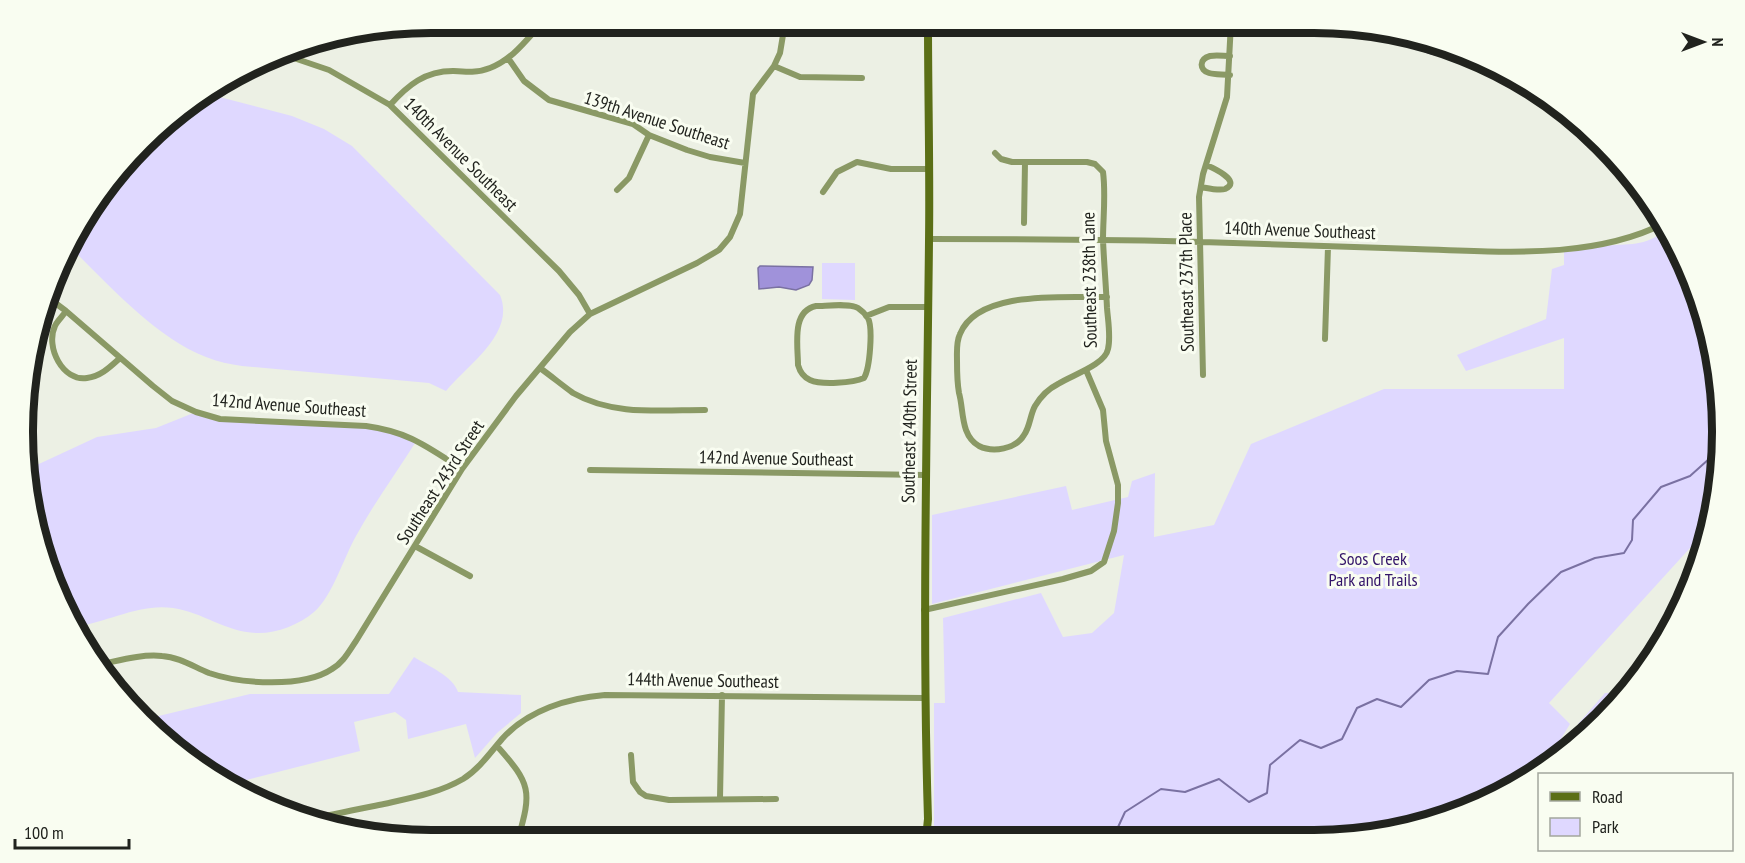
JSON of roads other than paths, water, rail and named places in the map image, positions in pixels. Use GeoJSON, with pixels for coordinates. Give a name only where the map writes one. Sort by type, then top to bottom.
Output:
{"type":"FeatureCollection","features":[{"type":"Feature","properties":{"kind":"main road","name":"Southeast 240th Street"},"geometry":{"type":"LineString","coordinates":[[927,830],[924,610],[929,239],[928,33]]}},
{"type":"Feature","properties":{"kind":"street"},"geometry":{"type":"LineString","coordinates":[[390,105],[405,89],[420,78],[445,71],[484,70],[499,65],[532,33]]}},
{"type":"Feature","properties":{"kind":"street"},"geometry":{"type":"LineString","coordinates":[[783,33],[780,52],[774,66],[800,77],[862,78]]}},
{"type":"Feature","properties":{"kind":"street","name":"Southeast 237th Place"},"geometry":{"type":"LineString","coordinates":[[1203,375],[1199,242],[1201,187],[1227,97],[1231,33]]}},
{"type":"Feature","properties":{"kind":"street"},"geometry":{"type":"LineString","coordinates":[[1230,56],[1207,57],[1202,60],[1201,65],[1207,73],[1230,75]]}},
{"type":"Feature","properties":{"kind":"street","name":"140th Avenue Southeast"},"geometry":{"type":"LineString","coordinates":[[293,58],[329,70],[390,105],[559,271],[579,295],[590,314]]}},
{"type":"Feature","properties":{"kind":"street","name":"139th Avenue Southeast"},"geometry":{"type":"LineString","coordinates":[[508,58],[524,81],[549,100],[633,124],[649,135],[710,157],[745,164]]}},
{"type":"Feature","properties":{"kind":"street","name":"Southeast 243rd Street"},"geometry":{"type":"LineString","coordinates":[[107,663],[148,656],[173,657],[210,673],[250,680],[293,681],[325,673],[334,668],[346,656],[462,469],[516,396],[570,332],[590,314],[719,250],[730,237],[740,214],[753,94],[774,66]]}},
{"type":"Feature","properties":{"kind":"street"},"geometry":{"type":"LineString","coordinates":[[617,190],[629,178],[649,135]]}},
{"type":"Feature","properties":{"kind":"street"},"geometry":{"type":"LineString","coordinates":[[995,153],[1002,159],[1025,162],[1024,223]]}},
{"type":"Feature","properties":{"kind":"street"},"geometry":{"type":"LineString","coordinates":[[823,192],[837,172],[857,162],[891,169],[928,169]]}},
{"type":"Feature","properties":{"kind":"street","name":"Southeast 238th Lane"},"geometry":{"type":"LineString","coordinates":[[1025,162],[1087,162],[1100,167],[1104,178],[1103,240],[1107,297],[1109,348],[1100,363],[1050,388],[1042,396],[1035,407],[1026,434],[1021,440],[997,450],[979,446],[970,437],[965,427],[957,381],[957,346],[959,335],[964,327],[982,311],[1011,301],[1030,298],[1107,297]]}},
{"type":"Feature","properties":{"kind":"street","name":"Southeast 237th Place"},"geometry":{"type":"LineString","coordinates":[[1201,187],[1224,189],[1230,182],[1222,172],[1206,165]]}},
{"type":"Feature","properties":{"kind":"street","name":"140th Avenue Southeast"},"geometry":{"type":"LineString","coordinates":[[929,239],[1103,240],[1328,247],[1546,250],[1620,241],[1656,227]]}},
{"type":"Feature","properties":{"kind":"street"},"geometry":{"type":"LineString","coordinates":[[1325,339],[1328,247]]}},
{"type":"Feature","properties":{"kind":"street","name":"142nd Avenue Southeast"},"geometry":{"type":"LineString","coordinates":[[54,302],[172,401],[196,412],[220,419],[386,429],[417,440],[462,469]]}},
{"type":"Feature","properties":{"kind":"street"},"geometry":{"type":"LineString","coordinates":[[816,306],[853,306],[859,308],[866,316],[869,325],[869,365],[864,378],[852,382],[825,382],[804,376],[798,365],[798,354],[799,320],[805,310],[816,306]]}},
{"type":"Feature","properties":{"kind":"street"},"geometry":{"type":"LineString","coordinates":[[866,316],[889,307],[927,307]]}},
{"type":"Feature","properties":{"kind":"street"},"geometry":{"type":"LineString","coordinates":[[66,311],[54,327],[52,341],[55,354],[63,369],[75,377],[86,378],[102,373],[120,358]]}},
{"type":"Feature","properties":{"kind":"street"},"geometry":{"type":"LineString","coordinates":[[540,368],[574,393],[613,408],[705,410]]}},
{"type":"Feature","properties":{"kind":"street"},"geometry":{"type":"LineString","coordinates":[[924,610],[1091,571],[1104,562],[1118,503],[1118,486],[1106,441],[1103,410],[1086,370]]}},
{"type":"Feature","properties":{"kind":"street","name":"142nd Avenue Southeast"},"geometry":{"type":"LineString","coordinates":[[590,470],[925,475]]}},
{"type":"Feature","properties":{"kind":"street"},"geometry":{"type":"LineString","coordinates":[[415,546],[470,576]]}},
{"type":"Feature","properties":{"kind":"street"},"geometry":{"type":"LineString","coordinates":[[720,798],[722,695]]}},
{"type":"Feature","properties":{"kind":"street","name":"144th Avenue Southeast"},"geometry":{"type":"LineString","coordinates":[[327,816],[424,795],[446,787],[464,778],[514,728],[562,701],[580,697],[722,695],[924,698]]}},
{"type":"Feature","properties":{"kind":"street"},"geometry":{"type":"LineString","coordinates":[[497,746],[518,769],[525,782],[527,809],[521,830]]}},
{"type":"Feature","properties":{"kind":"street"},"geometry":{"type":"LineString","coordinates":[[632,755],[633,782],[646,796],[669,800],[776,799]]}},
{"type":"Feature","properties":{"kind":"waterway"},"geometry":{"type":"LineString","coordinates":[[1117,830],[1125,812],[1161,789],[1185,792],[1219,779],[1249,802],[1267,793],[1270,765],[1300,740],[1321,748],[1342,739],[1357,708],[1377,699],[1401,707],[1429,680],[1457,671],[1488,674],[1498,637],[1528,604],[1561,572],[1595,558],[1624,553],[1632,540],[1633,520],[1661,487],[1690,476],[1711,457]]}},
{"type":"Feature","properties":{"kind":"park label","name":"Soos Creek Park and Trails"},"geometry":{"type":"Point","coordinates":[1373,568]}}]}
